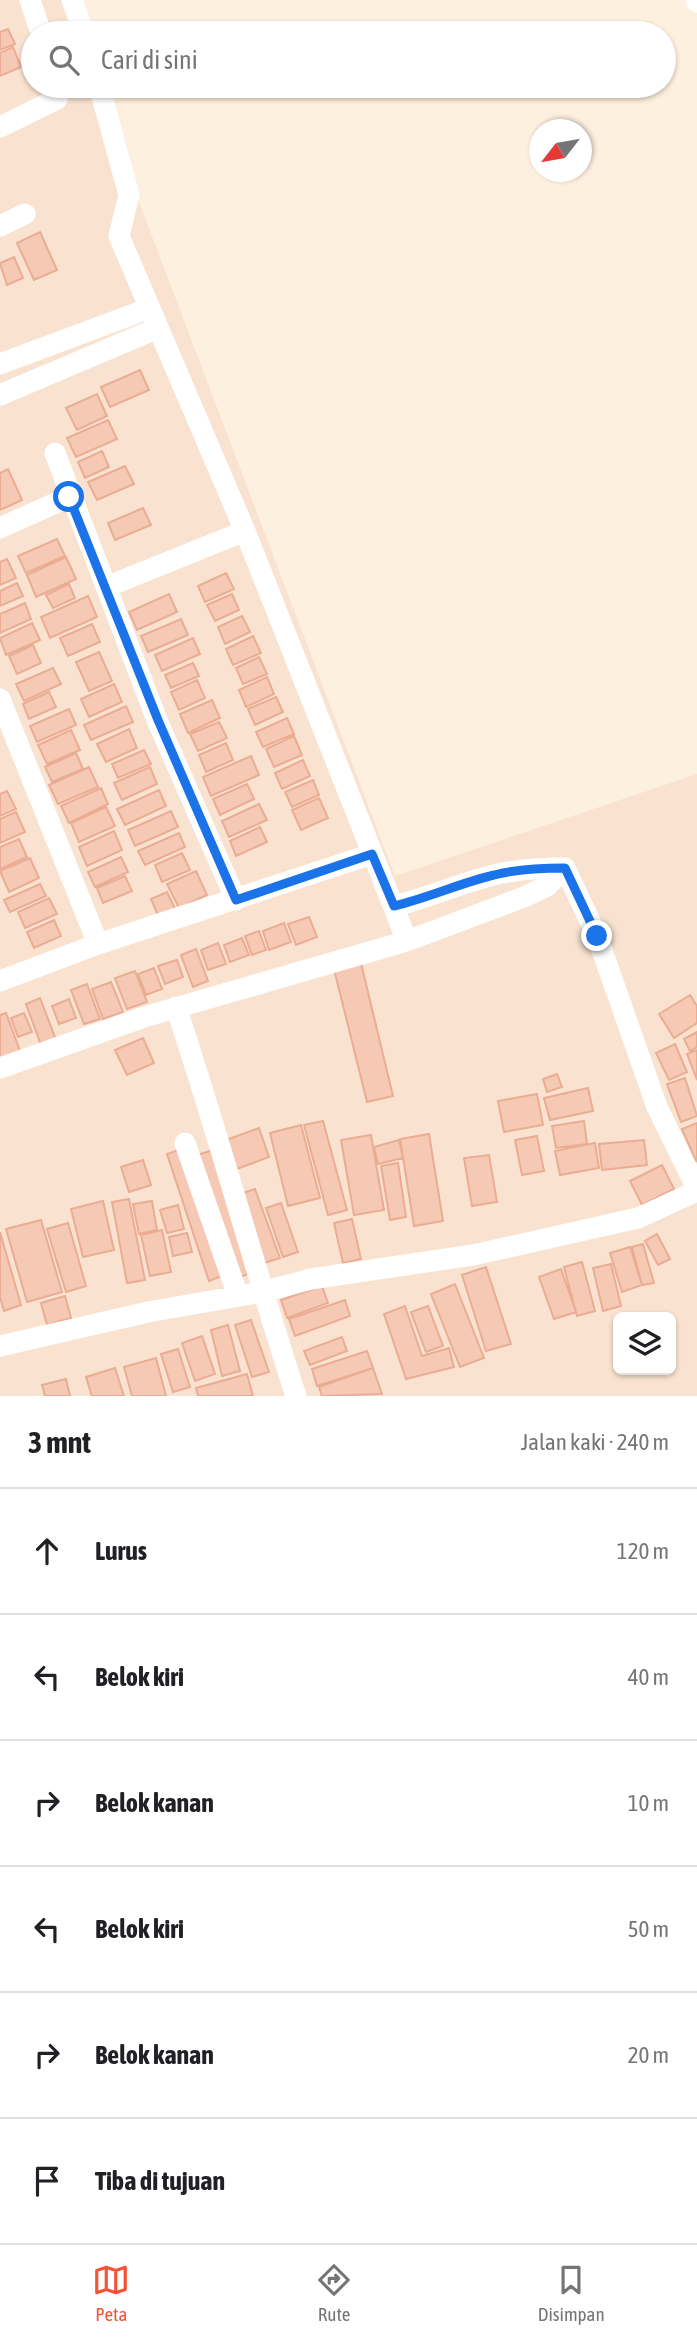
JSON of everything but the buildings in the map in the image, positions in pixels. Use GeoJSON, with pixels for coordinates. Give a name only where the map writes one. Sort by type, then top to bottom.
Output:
{"type":"FeatureCollection","features":[{"type":"Feature","properties":{"kind":"street"},"geometry":{"type":"LineString","coordinates":[[30,0],[37,21]]}},
{"type":"Feature","properties":{"kind":"street"},"geometry":{"type":"LineString","coordinates":[[72,0],[80,21]]}},
{"type":"Feature","properties":{"kind":"street"},"geometry":{"type":"LineString","coordinates":[[0,127],[57,98]]}},
{"type":"Feature","properties":{"kind":"street"},"geometry":{"type":"LineString","coordinates":[[102,98],[129,195],[119,236],[245,530],[407,941]]}},
{"type":"Feature","properties":{"kind":"street"},"geometry":{"type":"LineString","coordinates":[[0,226],[25,214]]}},
{"type":"Feature","properties":{"kind":"street"},"geometry":{"type":"LineString","coordinates":[[0,364],[150,308]]}},
{"type":"Feature","properties":{"kind":"street"},"geometry":{"type":"LineString","coordinates":[[0,395],[158,328]]}},
{"type":"Feature","properties":{"kind":"street"},"geometry":{"type":"LineString","coordinates":[[55,453],[69,497],[158,720],[236,900]]}},
{"type":"Feature","properties":{"kind":"street"},"geometry":{"type":"LineString","coordinates":[[0,528],[69,497]]}},
{"type":"Feature","properties":{"kind":"street"},"geometry":{"type":"LineString","coordinates":[[106,587],[245,530]]}},
{"type":"Feature","properties":{"kind":"street"},"geometry":{"type":"LineString","coordinates":[[0,699],[98,944]]}},
{"type":"Feature","properties":{"kind":"street"},"geometry":{"type":"LineString","coordinates":[[0,981],[98,944],[372,854]]}},
{"type":"Feature","properties":{"kind":"street"},"geometry":{"type":"LineString","coordinates":[[394,906],[431,898],[492,875],[533,868],[565,868]]}},
{"type":"Feature","properties":{"kind":"street"},"geometry":{"type":"LineString","coordinates":[[0,1068],[176,1007],[407,941],[524,897],[547,886],[565,868]]}},
{"type":"Feature","properties":{"kind":"street"},"geometry":{"type":"LineString","coordinates":[[0,1346],[148,1312],[262,1292],[311,1279],[473,1255],[638,1217],[697,1190],[657,1107],[597,936],[565,868]]}},
{"type":"Feature","properties":{"kind":"street"},"geometry":{"type":"LineString","coordinates":[[176,1007],[224,1152],[262,1292],[296,1396]]}},
{"type":"Feature","properties":{"kind":"street"},"geometry":{"type":"LineString","coordinates":[[185,1143],[238,1296]]}},
{"type":"Feature","properties":{"kind":"shaded area"},"geometry":{"type":"Polygon","coordinates":[[[0,0],[62,0],[70,21],[21,21],[21,98],[100,98],[395,876],[697,774],[697,1396],[0,1396],[0,0]]]}},
{"type":"Feature","properties":{"kind":"route"},"geometry":{"type":"LineString","coordinates":[[69,497],[158,720],[236,900],[372,854],[394,906],[431,898],[492,875],[533,868],[565,868],[597,936]]}}]}
